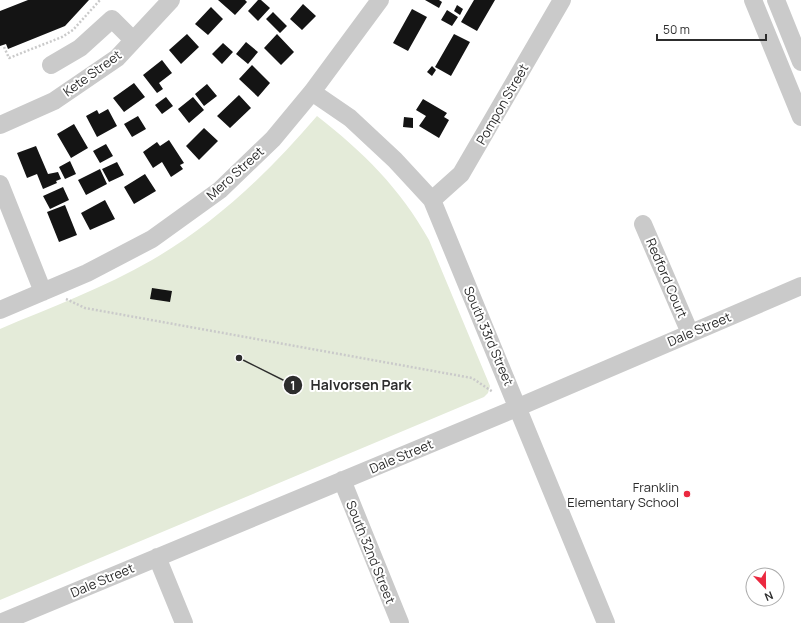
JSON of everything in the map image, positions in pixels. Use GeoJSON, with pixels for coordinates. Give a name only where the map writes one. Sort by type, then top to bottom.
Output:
{"type":"FeatureCollection","features":[{"type":"Feature","properties":{"kind":"street","name":"Kete Street"},"geometry":{"type":"LineString","coordinates":[[0,125],[54,101],[116,58],[170,0]]}},
{"type":"Feature","properties":{"kind":"street","name":"Mero Street"},"geometry":{"type":"LineString","coordinates":[[0,310],[87,273],[152,239],[220,190],[273,138],[312,92],[380,0]]}},
{"type":"Feature","properties":{"kind":"street","name":"Pompon Street"},"geometry":{"type":"LineString","coordinates":[[432,200],[461,174],[562,0]]}},
{"type":"Feature","properties":{"kind":"street"},"geometry":{"type":"LineString","coordinates":[[753,0],[801,117]]}},
{"type":"Feature","properties":{"kind":"street"},"geometry":{"type":"LineString","coordinates":[[776,0],[801,62]]}},
{"type":"Feature","properties":{"kind":"street"},"geometry":{"type":"LineString","coordinates":[[51,65],[80,48],[112,19],[133,40]]}},
{"type":"Feature","properties":{"kind":"street"},"geometry":{"type":"LineString","coordinates":[[782,72],[801,66]]}},
{"type":"Feature","properties":{"kind":"street","name":"South 33rd Street"},"geometry":{"type":"LineString","coordinates":[[312,92],[350,118],[395,160],[432,200],[606,623]]}},
{"type":"Feature","properties":{"kind":"street"},"geometry":{"type":"LineString","coordinates":[[0,184],[43,292]]}},
{"type":"Feature","properties":{"kind":"street","name":"Redford Court"},"geometry":{"type":"LineString","coordinates":[[643,224],[690,333]]}},
{"type":"Feature","properties":{"kind":"street","name":"Dale Street"},"geometry":{"type":"LineString","coordinates":[[0,623],[518,407],[801,286]]}},
{"type":"Feature","properties":{"kind":"street","name":"South 32nd Street"},"geometry":{"type":"LineString","coordinates":[[342,480],[400,623]]}},
{"type":"Feature","properties":{"kind":"street"},"geometry":{"type":"LineString","coordinates":[[157,557],[184,623]]}},
{"type":"Feature","properties":{"kind":"path"},"geometry":{"type":"LineString","coordinates":[[4,47],[9,58],[62,37],[73,30],[100,0]]}},
{"type":"Feature","properties":{"kind":"path"},"geometry":{"type":"LineString","coordinates":[[66,299],[85,308],[472,378],[495,394]]}},
{"type":"Feature","properties":{"kind":"green space"},"geometry":{"type":"Polygon","coordinates":[[[317,116],[365,157],[393,187],[418,221],[429,240],[490,386],[488,393],[484,397],[0,600],[0,329],[115,280],[152,260],[198,230],[220,213],[261,176],[317,116]]]}},
{"type":"Feature","properties":{"kind":"building"},"geometry":{"type":"Polygon","coordinates":[[[28,0],[89,0],[65,26],[8,49],[6,44],[0,46],[0,11],[28,0]]]}},
{"type":"Feature","properties":{"kind":"building"},"geometry":{"type":"Polygon","coordinates":[[[218,0],[245,0],[247,2],[235,15],[218,0]]]}},
{"type":"Feature","properties":{"kind":"building"},"geometry":{"type":"Polygon","coordinates":[[[258,0],[261,0],[270,8],[258,21],[248,11],[258,0]]]}},
{"type":"Feature","properties":{"kind":"building"},"geometry":{"type":"Polygon","coordinates":[[[425,0],[439,0],[442,2],[439,8],[425,0]]]}},
{"type":"Feature","properties":{"kind":"building"},"geometry":{"type":"Polygon","coordinates":[[[474,0],[495,0],[477,31],[461,22],[474,0]]]}},
{"type":"Feature","properties":{"kind":"building"},"geometry":{"type":"Polygon","coordinates":[[[303,4],[316,16],[302,30],[290,19],[303,4]]]}},
{"type":"Feature","properties":{"kind":"building"},"geometry":{"type":"Polygon","coordinates":[[[457,5],[463,9],[460,15],[454,11],[457,5]]]}},
{"type":"Feature","properties":{"kind":"building"},"geometry":{"type":"Polygon","coordinates":[[[211,7],[223,19],[208,35],[195,24],[211,7]]]}},
{"type":"Feature","properties":{"kind":"building"},"geometry":{"type":"Polygon","coordinates":[[[412,9],[427,17],[408,51],[393,43],[412,9]]]}},
{"type":"Feature","properties":{"kind":"building"},"geometry":{"type":"Polygon","coordinates":[[[447,10],[458,17],[452,26],[441,20],[447,10]]]}},
{"type":"Feature","properties":{"kind":"building"},"geometry":{"type":"Polygon","coordinates":[[[273,12],[287,26],[280,33],[266,19],[273,12]]]}},
{"type":"Feature","properties":{"kind":"building"},"geometry":{"type":"Polygon","coordinates":[[[187,34],[199,47],[181,64],[169,50],[187,34]]]}},
{"type":"Feature","properties":{"kind":"building"},"geometry":{"type":"Polygon","coordinates":[[[277,34],[294,52],[281,65],[264,48],[277,34]]]}},
{"type":"Feature","properties":{"kind":"building"},"geometry":{"type":"Polygon","coordinates":[[[454,34],[470,42],[451,76],[435,67],[454,34]]]}},
{"type":"Feature","properties":{"kind":"building"},"geometry":{"type":"Polygon","coordinates":[[[246,42],[258,52],[248,64],[236,54],[246,42]]]}},
{"type":"Feature","properties":{"kind":"building"},"geometry":{"type":"Polygon","coordinates":[[[223,43],[233,52],[222,64],[212,54],[223,43]]]}},
{"type":"Feature","properties":{"kind":"building"},"geometry":{"type":"Polygon","coordinates":[[[162,60],[172,73],[159,83],[163,89],[157,93],[143,75],[162,60]]]}},
{"type":"Feature","properties":{"kind":"building"},"geometry":{"type":"Polygon","coordinates":[[[252,65],[270,83],[258,97],[239,79],[252,65]]]}},
{"type":"Feature","properties":{"kind":"building"},"geometry":{"type":"Polygon","coordinates":[[[432,66],[436,70],[432,76],[427,72],[432,66]]]}},
{"type":"Feature","properties":{"kind":"building"},"geometry":{"type":"Polygon","coordinates":[[[134,83],[145,97],[124,112],[113,98],[134,83]]]}},
{"type":"Feature","properties":{"kind":"building"},"geometry":{"type":"Polygon","coordinates":[[[207,84],[217,96],[204,106],[195,94],[207,84]]]}},
{"type":"Feature","properties":{"kind":"building"},"geometry":{"type":"Polygon","coordinates":[[[239,95],[251,108],[230,128],[217,116],[239,95]]]}},
{"type":"Feature","properties":{"kind":"building"},"geometry":{"type":"Polygon","coordinates":[[[166,97],[173,106],[162,114],[155,105],[166,97]]]}},
{"type":"Feature","properties":{"kind":"building"},"geometry":{"type":"Polygon","coordinates":[[[193,97],[204,110],[189,123],[178,109],[193,97]]]}},
{"type":"Feature","properties":{"kind":"building"},"geometry":{"type":"Polygon","coordinates":[[[423,99],[447,113],[444,117],[449,120],[439,138],[419,126],[426,116],[416,110],[423,99]]]}},
{"type":"Feature","properties":{"kind":"building"},"geometry":{"type":"Polygon","coordinates":[[[108,109],[117,126],[97,137],[86,116],[97,110],[99,114],[108,109]]]}},
{"type":"Feature","properties":{"kind":"building"},"geometry":{"type":"Polygon","coordinates":[[[138,116],[146,129],[132,137],[124,124],[138,116]]]}},
{"type":"Feature","properties":{"kind":"building"},"geometry":{"type":"Polygon","coordinates":[[[404,117],[413,118],[413,128],[403,127],[404,117]]]}},
{"type":"Feature","properties":{"kind":"building"},"geometry":{"type":"Polygon","coordinates":[[[74,124],[88,148],[71,158],[57,134],[74,124]]]}},
{"type":"Feature","properties":{"kind":"building"},"geometry":{"type":"Polygon","coordinates":[[[204,128],[218,141],[199,160],[186,146],[204,128]]]}},
{"type":"Feature","properties":{"kind":"building"},"geometry":{"type":"Polygon","coordinates":[[[169,140],[184,163],[180,165],[183,169],[171,177],[162,162],[153,168],[143,152],[157,142],[160,146],[169,140]]]}},
{"type":"Feature","properties":{"kind":"building"},"geometry":{"type":"Polygon","coordinates":[[[106,144],[113,156],[100,163],[93,151],[106,144]]]}},
{"type":"Feature","properties":{"kind":"building"},"geometry":{"type":"Polygon","coordinates":[[[36,146],[48,174],[58,172],[61,179],[56,181],[57,183],[43,189],[37,174],[27,178],[17,153],[36,146]]]}},
{"type":"Feature","properties":{"kind":"building"},"geometry":{"type":"Polygon","coordinates":[[[70,161],[76,174],[65,179],[59,167],[70,161]]]}},
{"type":"Feature","properties":{"kind":"building"},"geometry":{"type":"Polygon","coordinates":[[[117,162],[124,175],[109,182],[102,169],[117,162]]]}},
{"type":"Feature","properties":{"kind":"building"},"geometry":{"type":"Polygon","coordinates":[[[100,169],[107,184],[86,195],[78,180],[100,169]]]}},
{"type":"Feature","properties":{"kind":"building"},"geometry":{"type":"Polygon","coordinates":[[[145,174],[156,191],[134,204],[124,187],[145,174]]]}},
{"type":"Feature","properties":{"kind":"building"},"geometry":{"type":"Polygon","coordinates":[[[63,187],[69,200],[50,209],[43,196],[63,187]]]}},
{"type":"Feature","properties":{"kind":"building"},"geometry":{"type":"Polygon","coordinates":[[[105,200],[115,219],[90,230],[81,213],[105,200]]]}},
{"type":"Feature","properties":{"kind":"building"},"geometry":{"type":"Polygon","coordinates":[[[65,205],[77,235],[59,242],[47,212],[65,205]]]}},
{"type":"Feature","properties":{"kind":"building"},"geometry":{"type":"Polygon","coordinates":[[[152,288],[172,291],[170,302],[150,299],[152,288]]]}},
{"type":"Feature","properties":{"kind":"place","name":"Halvorsen Park"},"geometry":{"type":"Point","coordinates":[239,358]}},
{"type":"Feature","properties":{"kind":"place","name":"Franklin Elementary School"},"geometry":{"type":"Point","coordinates":[687,494]}}]}
